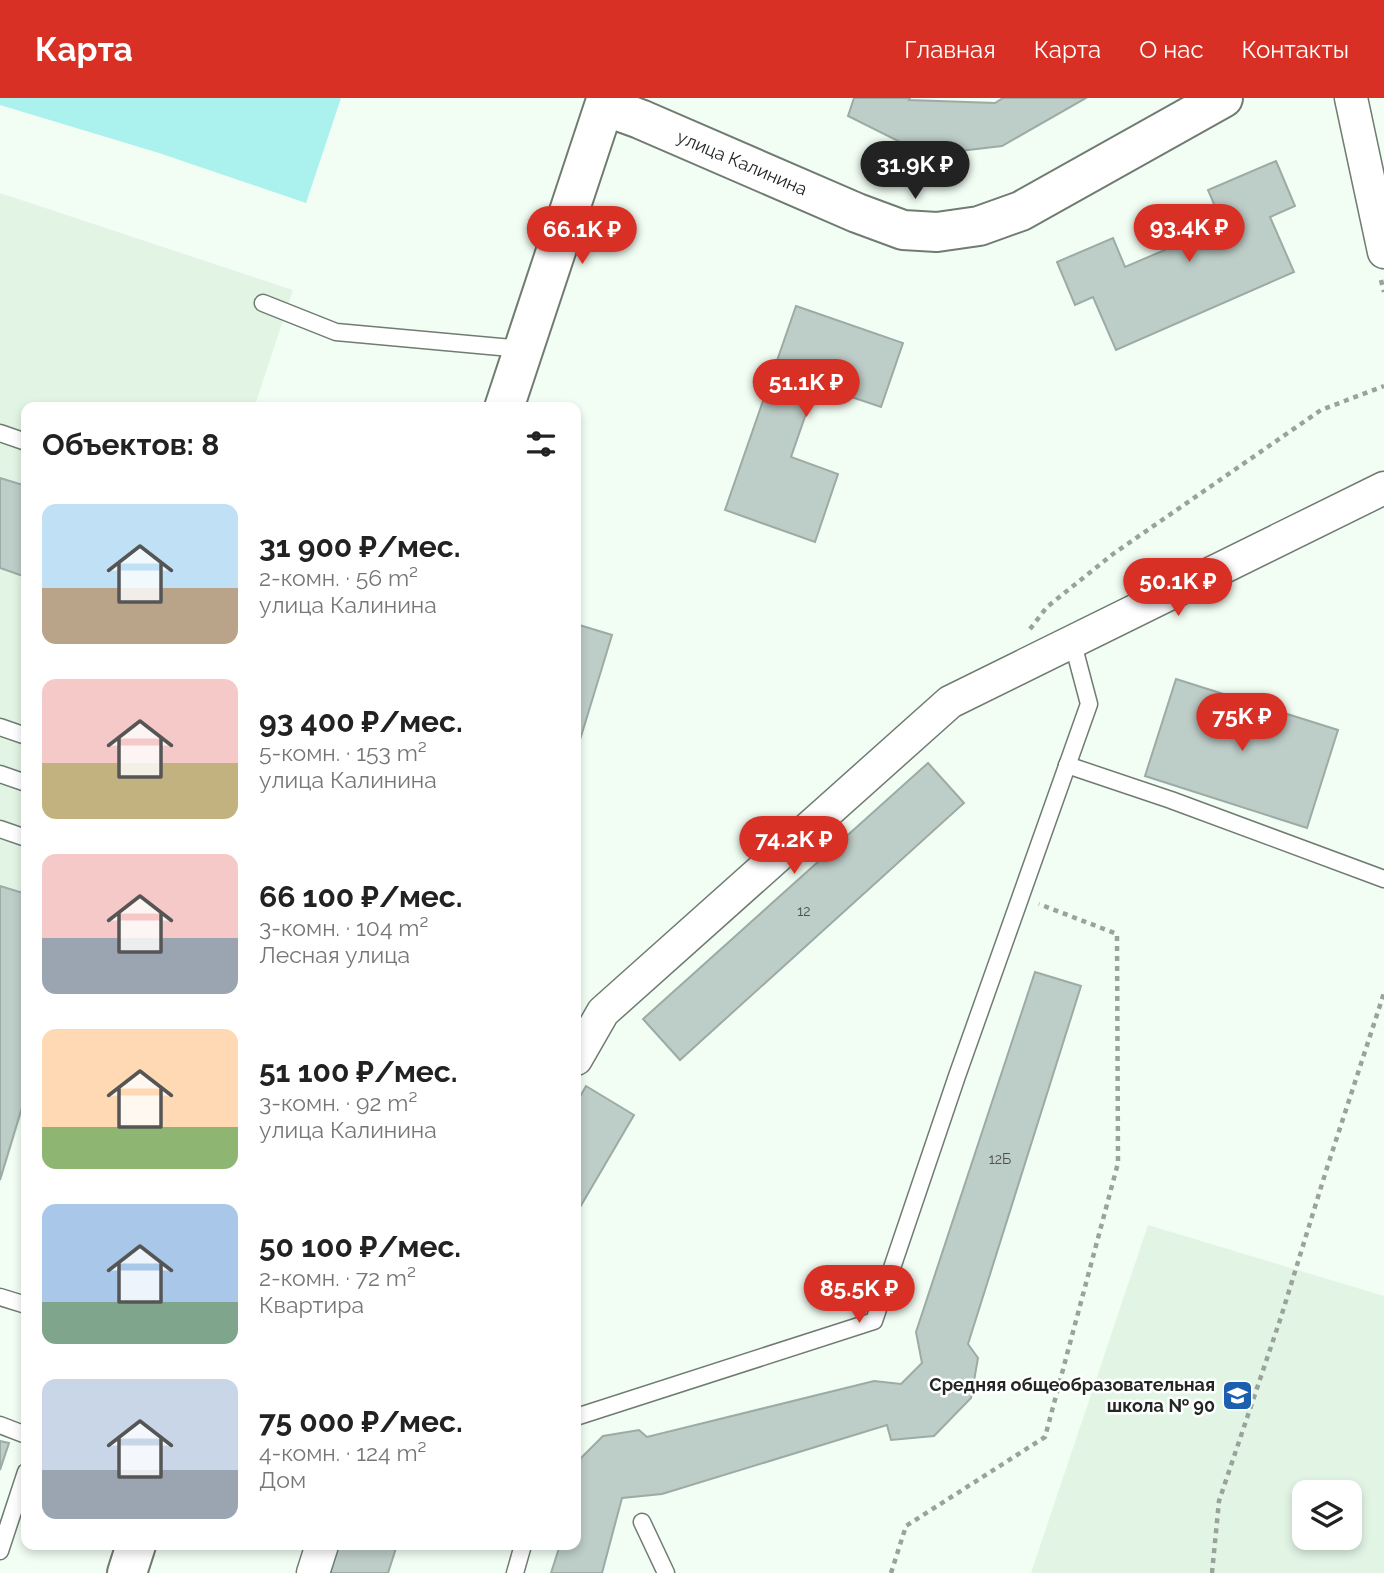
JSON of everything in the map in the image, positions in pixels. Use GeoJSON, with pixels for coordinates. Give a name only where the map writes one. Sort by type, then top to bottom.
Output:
{"type":"FeatureCollection","features":[{"type":"Feature","properties":{"kind":"main road","name":"улица Калинина"},"geometry":{"type":"LineString","coordinates":[[606,102],[857,213],[903,230],[937,232],[979,226],[1021,211],[1223,98]]}},
{"type":"Feature","properties":{"kind":"main road"},"geometry":{"type":"LineString","coordinates":[[505,402],[606,102]]}},
{"type":"Feature","properties":{"kind":"main road"},"geometry":{"type":"LineString","coordinates":[[127,1573],[134,1550]]}},
{"type":"Feature","properties":{"kind":"street"},"geometry":{"type":"LineString","coordinates":[[1351,98],[1384,252]]}},
{"type":"Feature","properties":{"kind":"street"},"geometry":{"type":"LineString","coordinates":[[581,1050],[603,1012],[950,702],[1384,488]]}},
{"type":"Feature","properties":{"kind":"street"},"geometry":{"type":"LineString","coordinates":[[313,1573],[320,1550]]}},
{"type":"Feature","properties":{"kind":"lane"},"geometry":{"type":"LineString","coordinates":[[263,303],[336,332],[522,349]]}},
{"type":"Feature","properties":{"kind":"lane"},"geometry":{"type":"LineString","coordinates":[[0,433],[21,440]]}},
{"type":"Feature","properties":{"kind":"lane"},"geometry":{"type":"LineString","coordinates":[[581,1415],[874,1321],[1089,704],[1072,640]]}},
{"type":"Feature","properties":{"kind":"lane"},"geometry":{"type":"LineString","coordinates":[[0,727],[21,734]]}},
{"type":"Feature","properties":{"kind":"lane"},"geometry":{"type":"LineString","coordinates":[[1067,765],[1171,800],[1384,879]]}},
{"type":"Feature","properties":{"kind":"lane"},"geometry":{"type":"LineString","coordinates":[[0,774],[21,781]]}},
{"type":"Feature","properties":{"kind":"lane"},"geometry":{"type":"LineString","coordinates":[[0,829],[21,836]]}},
{"type":"Feature","properties":{"kind":"lane"},"geometry":{"type":"LineString","coordinates":[[0,1297],[21,1303]]}},
{"type":"Feature","properties":{"kind":"lane"},"geometry":{"type":"LineString","coordinates":[[0,1425],[21,1434]]}},
{"type":"Feature","properties":{"kind":"lane"},"geometry":{"type":"LineString","coordinates":[[0,1551],[21,1487]]}},
{"type":"Feature","properties":{"kind":"lane"},"geometry":{"type":"LineString","coordinates":[[642,1522],[666,1573]]}},
{"type":"Feature","properties":{"kind":"lane"},"geometry":{"type":"LineString","coordinates":[[515,1573],[522,1550]]}},
{"type":"Feature","properties":{"kind":"path"},"geometry":{"type":"LineString","coordinates":[[1024,636],[1047,607],[1113,554],[1321,410],[1384,386]]}},
{"type":"Feature","properties":{"kind":"path"},"geometry":{"type":"LineString","coordinates":[[891,1573],[906,1526],[1045,1437],[1118,1163],[1117,934],[1021,897]]}},
{"type":"Feature","properties":{"kind":"path"},"geometry":{"type":"LineString","coordinates":[[1212,1573],[1219,1500],[1281,1317],[1325,1171],[1384,993]]}},
{"type":"Feature","properties":{"kind":"shaded area"},"geometry":{"type":"Polygon","coordinates":[[[0,193],[293,290],[256,402],[21,402],[21,1118],[0,1183],[0,193]]]}},
{"type":"Feature","properties":{"kind":"shaded area","name":"Средняя общеобразовательная школа № 90"},"geometry":{"type":"Polygon","coordinates":[[[1148,1225],[1384,1296],[1384,1573],[1031,1573],[1148,1225]]]}},
{"type":"Feature","properties":{"kind":"water"},"geometry":{"type":"Polygon","coordinates":[[[0,98],[341,98],[306,203],[159,153],[0,105],[0,98]]]}},
{"type":"Feature","properties":{"kind":"building"},"geometry":{"type":"Polygon","coordinates":[[[854,98],[995,103],[1003,98],[1086,98],[1002,146],[926,155],[848,116],[854,98]]]}},
{"type":"Feature","properties":{"kind":"building"},"geometry":{"type":"Polygon","coordinates":[[[1276,161],[1295,206],[1270,217],[1294,272],[1116,350],[1093,297],[1075,305],[1057,262],[1113,238],[1125,267],[1223,225],[1208,190],[1276,161]]]}},
{"type":"Feature","properties":{"kind":"building"},"geometry":{"type":"Polygon","coordinates":[[[796,306],[903,343],[881,407],[816,385],[791,457],[838,474],[815,542],[725,510],[796,306]]]}},
{"type":"Feature","properties":{"kind":"building"},"geometry":{"type":"Polygon","coordinates":[[[0,478],[21,484],[21,575],[0,568],[0,478]]]}},
{"type":"Feature","properties":{"kind":"building"},"geometry":{"type":"Polygon","coordinates":[[[581,626],[612,635],[581,737],[581,626]]]}},
{"type":"Feature","properties":{"kind":"building"},"geometry":{"type":"Polygon","coordinates":[[[1176,679],[1338,730],[1307,828],[1145,776],[1176,679]]]}},
{"type":"Feature","properties":{"kind":"building"},"geometry":{"type":"Polygon","coordinates":[[[928,763],[964,803],[680,1060],[643,1019],[928,763]]]}},
{"type":"Feature","properties":{"kind":"building"},"geometry":{"type":"Polygon","coordinates":[[[0,886],[21,892],[21,1111],[0,1180],[0,886]]]}},
{"type":"Feature","properties":{"kind":"building"},"geometry":{"type":"Polygon","coordinates":[[[1035,972],[1081,986],[968,1344],[978,1358],[971,1398],[934,1436],[891,1440],[887,1425],[662,1494],[622,1498],[602,1573],[551,1573],[558,1550],[581,1550],[581,1458],[603,1436],[639,1430],[647,1437],[874,1381],[901,1384],[922,1363],[916,1332],[1035,972]]]}},
{"type":"Feature","properties":{"kind":"building"},"geometry":{"type":"Polygon","coordinates":[[[586,1086],[634,1115],[581,1205],[581,1095],[586,1086]]]}},
{"type":"Feature","properties":{"kind":"building"},"geometry":{"type":"Polygon","coordinates":[[[0,1441],[9,1443],[0,1470],[0,1441]]]}},
{"type":"Feature","properties":{"kind":"building"},"geometry":{"type":"Polygon","coordinates":[[[337,1550],[395,1550],[388,1573],[330,1573],[337,1550]]]}},
{"type":"Feature","properties":{"kind":"place","name":"Средняя общеобразовательная школа № 90"},"geometry":{"type":"Point","coordinates":[1238,1395]}}]}
